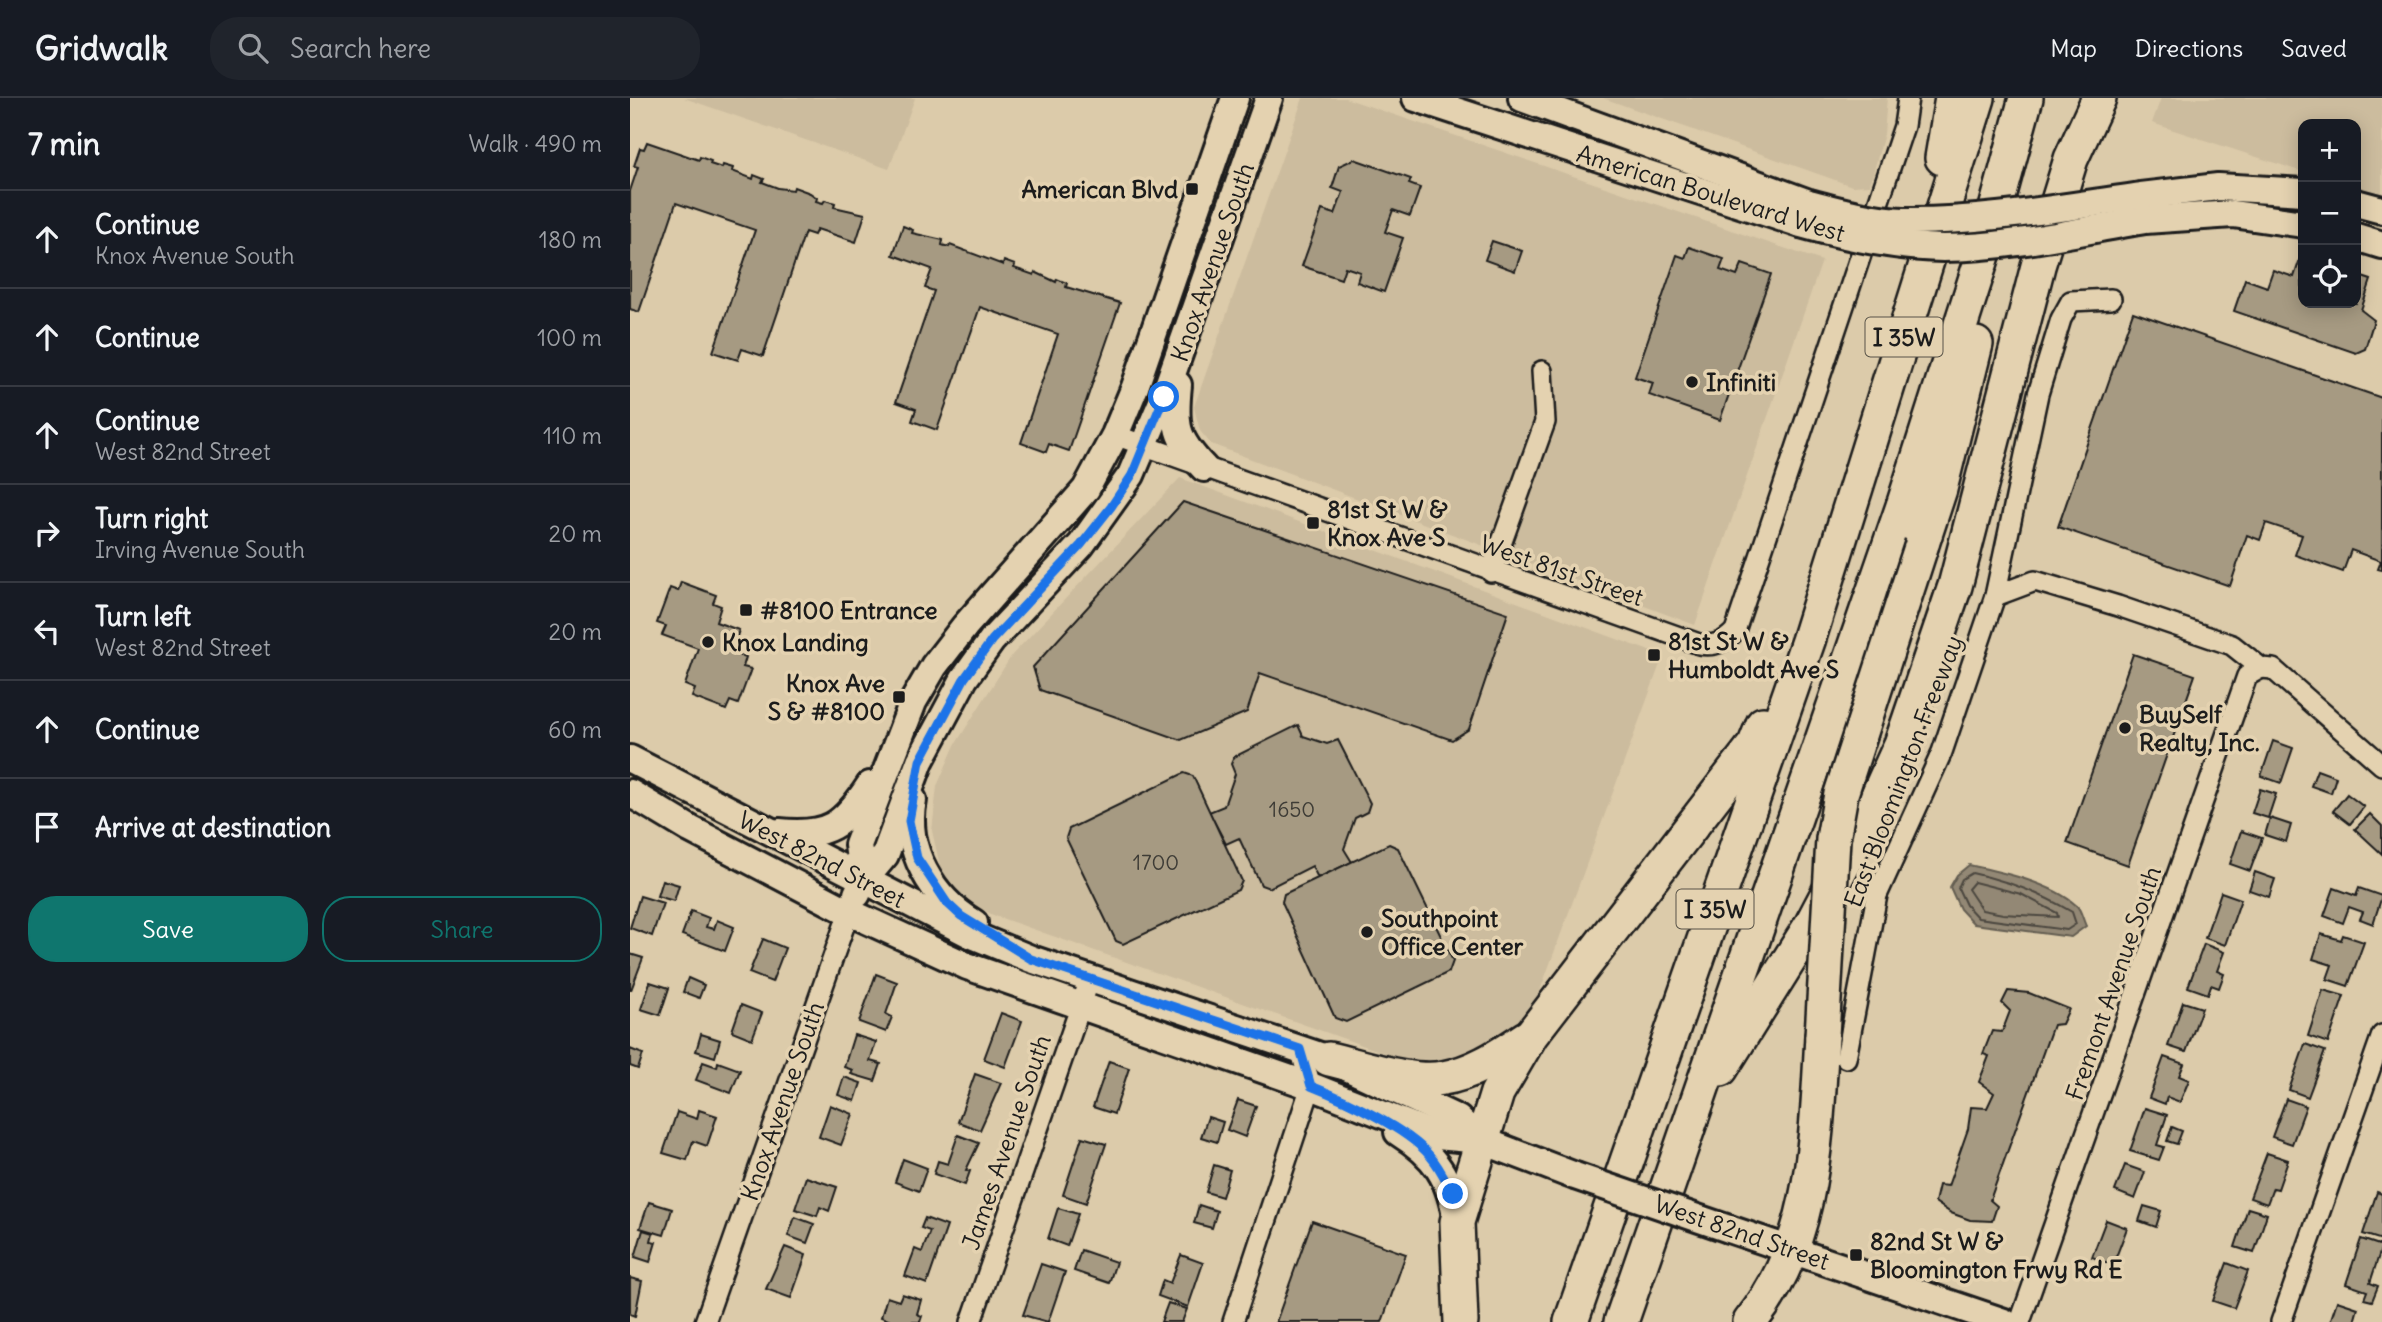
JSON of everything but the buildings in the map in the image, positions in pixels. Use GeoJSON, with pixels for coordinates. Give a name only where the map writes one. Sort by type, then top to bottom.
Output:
{"type":"FeatureCollection","features":[{"type":"Feature","properties":{"kind":"highway"},"geometry":{"type":"LineString","coordinates":[[1938,231],[1939,177],[1952,98]]}},
{"type":"Feature","properties":{"kind":"highway","name":"I 35W"},"geometry":{"type":"LineString","coordinates":[[1571,1322],[1808,641],[1978,98]]}},
{"type":"Feature","properties":{"kind":"highway"},"geometry":{"type":"LineString","coordinates":[[1687,1125],[1811,925],[1869,816],[1902,744],[1955,586],[2038,266],[2071,159],[2099,98]]}},
{"type":"Feature","properties":{"kind":"highway"},"geometry":{"type":"LineString","coordinates":[[1750,1322],[1764,1309],[1783,1274],[1808,1191],[1817,1121],[1833,839],[1841,794],[1940,489],[2004,230],[2023,108]]}},
{"type":"Feature","properties":{"kind":"highway","name":"I 35W"},"geometry":{"type":"LineString","coordinates":[[1621,1322],[1903,506],[1985,248],[2023,108]]}},
{"type":"Feature","properties":{"kind":"highway"},"geometry":{"type":"LineString","coordinates":[[1461,1322],[1457,1236],[1480,1140],[1497,1093],[1531,1035],[1755,744],[1855,494]]}},
{"type":"Feature","properties":{"kind":"highway"},"geometry":{"type":"LineString","coordinates":[[1313,1065],[1440,1079],[1488,1063],[1531,1035]]}},
{"type":"Feature","properties":{"kind":"street","name":"Knox Avenue South"},"geometry":{"type":"LineString","coordinates":[[863,881],[858,845],[891,751],[933,666],[994,592],[1086,489],[1115,435],[1135,387],[1235,98]]}},
{"type":"Feature","properties":{"kind":"street","name":"Knox Avenue South"},"geometry":{"type":"LineString","coordinates":[[705,1322],[849,912],[863,881],[885,855],[920,761],[971,669],[992,640],[1096,526],[1132,475],[1183,344],[1269,98]]}},
{"type":"Feature","properties":{"kind":"street","name":"American Boulevard West"},"geometry":{"type":"LineString","coordinates":[[1416,98],[1483,108],[1805,214],[1854,215],[1904,221],[2033,211],[2143,208],[2233,214],[2298,222]]}},
{"type":"Feature","properties":{"kind":"street","name":"American Boulevard West"},"geometry":{"type":"LineString","coordinates":[[1522,98],[1805,214]]}},
{"type":"Feature","properties":{"kind":"street","name":"West 81st Street"},"geometry":{"type":"LineString","coordinates":[[1115,435],[1699,644],[1717,644],[1735,631],[1904,126],[1908,98]]}},
{"type":"Feature","properties":{"kind":"street","name":"American Boulevard West"},"geometry":{"type":"LineString","coordinates":[[2143,208],[2218,187],[2298,192]]}},
{"type":"Feature","properties":{"kind":"street"},"geometry":{"type":"LineString","coordinates":[[2361,205],[2382,211]]}},
{"type":"Feature","properties":{"kind":"street"},"geometry":{"type":"LineString","coordinates":[[2361,239],[2382,245]]}},
{"type":"Feature","properties":{"kind":"street","name":"East Bloomington Freeway"},"geometry":{"type":"LineString","coordinates":[[1846,1058],[1877,895],[1942,752],[1995,596],[2038,394],[2061,319],[2071,301],[2111,299]]}},
{"type":"Feature","properties":{"kind":"street"},"geometry":{"type":"LineString","coordinates":[[1183,344],[1176,427],[1187,450],[1204,468]]}},
{"type":"Feature","properties":{"kind":"street"},"geometry":{"type":"LineString","coordinates":[[1492,572],[1545,422],[1542,371]]}},
{"type":"Feature","properties":{"kind":"street"},"geometry":{"type":"LineString","coordinates":[[1995,596],[2035,581],[2232,645],[2261,668],[2273,670],[2382,765]]}},
{"type":"Feature","properties":{"kind":"street","name":"Fremont Avenue South"},"geometry":{"type":"LineString","coordinates":[[2020,1322],[2247,676],[2261,668]]}},
{"type":"Feature","properties":{"kind":"street"},"geometry":{"type":"LineString","coordinates":[[768,831],[807,835],[834,827],[855,807],[891,751]]}},
{"type":"Feature","properties":{"kind":"street"},"geometry":{"type":"LineString","coordinates":[[920,761],[909,821],[917,858],[926,875],[961,916],[1031,959]]}},
{"type":"Feature","properties":{"kind":"street"},"geometry":{"type":"LineString","coordinates":[[630,793],[636,763]]}},
{"type":"Feature","properties":{"kind":"street","name":"West 82nd Street"},"geometry":{"type":"LineString","coordinates":[[636,763],[970,934],[1458,1119],[1480,1140]]}},
{"type":"Feature","properties":{"kind":"street","name":"West 82nd Street"},"geometry":{"type":"LineString","coordinates":[[630,793],[690,829],[849,912],[967,966],[1078,1006],[1313,1065],[1349,1101],[1437,1136],[1480,1140],[1791,1251],[2004,1322]]}},
{"type":"Feature","properties":{"kind":"street","name":"James Avenue South"},"geometry":{"type":"LineString","coordinates":[[971,1322],[1078,1006],[1090,979]]}},
{"type":"Feature","properties":{"kind":"street"},"geometry":{"type":"LineString","coordinates":[[2281,1322],[2382,1035]]}},
{"type":"Feature","properties":{"kind":"street"},"geometry":{"type":"LineString","coordinates":[[1233,1322],[1313,1065]]}},
{"type":"Feature","properties":{"kind":"street"},"geometry":{"type":"LineString","coordinates":[[1349,1101],[1429,1154],[1453,1194],[1457,1236],[1444,1322]]}},
{"type":"Feature","properties":{"kind":"shaded area"},"geometry":{"type":"Polygon","coordinates":[[[684,98],[915,98],[889,169],[684,98]]]}},
{"type":"Feature","properties":{"kind":"shaded area"},"geometry":{"type":"Polygon","coordinates":[[[1303,98],[1345,98],[1822,261],[1695,625],[1211,444],[1200,431],[1194,407],[1303,98]]]}},
{"type":"Feature","properties":{"kind":"shaded area"},"geometry":{"type":"Polygon","coordinates":[[[1603,98],[1887,98],[1884,134],[1870,185],[1852,186],[1603,98]]]}},
{"type":"Feature","properties":{"kind":"shaded area"},"geometry":{"type":"Polygon","coordinates":[[[2161,98],[2382,98],[2382,197],[2361,191],[2361,119],[2298,119],[2298,170],[2152,123],[2161,98]]]}},
{"type":"Feature","properties":{"kind":"shaded area"},"geometry":{"type":"Polygon","coordinates":[[[1180,478],[1663,656],[1537,999],[1515,1028],[1491,1047],[1430,1069],[993,915],[967,901],[941,870],[932,831],[937,786],[955,745],[1012,655],[1180,478]]]}},
{"type":"Feature","properties":{"kind":"water"},"geometry":{"type":"Polygon","coordinates":[[[1969,865],[2026,880],[2054,891],[2077,906],[2086,926],[2071,937],[1974,924],[1960,909],[1950,887],[1957,875],[1969,865]]]}},
{"type":"Feature","properties":{"kind":"place","name":"American Blvd"},"geometry":{"type":"Point","coordinates":[1192,189]}},
{"type":"Feature","properties":{"kind":"place","name":"Infiniti"},"geometry":{"type":"Point","coordinates":[1692,382]}},
{"type":"Feature","properties":{"kind":"place","name":"81st St W & Knox Ave S"},"geometry":{"type":"Point","coordinates":[1313,523]}},
{"type":"Feature","properties":{"kind":"place","name":"#8100 Entrance"},"geometry":{"type":"Point","coordinates":[746,610]}},
{"type":"Feature","properties":{"kind":"place","name":"Knox Landing"},"geometry":{"type":"Point","coordinates":[708,642]}},
{"type":"Feature","properties":{"kind":"place","name":"81st St W & Humboldt Ave S"},"geometry":{"type":"Point","coordinates":[1654,655]}},
{"type":"Feature","properties":{"kind":"place","name":"Knox Ave S & #8100"},"geometry":{"type":"Point","coordinates":[899,697]}},
{"type":"Feature","properties":{"kind":"place","name":"BuySelf Realty, Inc."},"geometry":{"type":"Point","coordinates":[2125,728]}},
{"type":"Feature","properties":{"kind":"place","name":"Southpoint Office Center"},"geometry":{"type":"Point","coordinates":[1367,932]}},
{"type":"Feature","properties":{"kind":"place","name":"82nd St W & Bloomington Frwy Rd E"},"geometry":{"type":"Point","coordinates":[1856,1255]}},
{"type":"Feature","properties":{"kind":"route"},"geometry":{"type":"LineString","coordinates":[[1164,397],[1132,475],[1111,507],[1081,545],[992,640],[964,679],[935,729],[920,761],[909,821],[917,858],[936,889],[961,916],[1031,959],[1300,1049],[1311,1086],[1349,1101],[1413,1141],[1429,1154],[1453,1194]]}}]}
